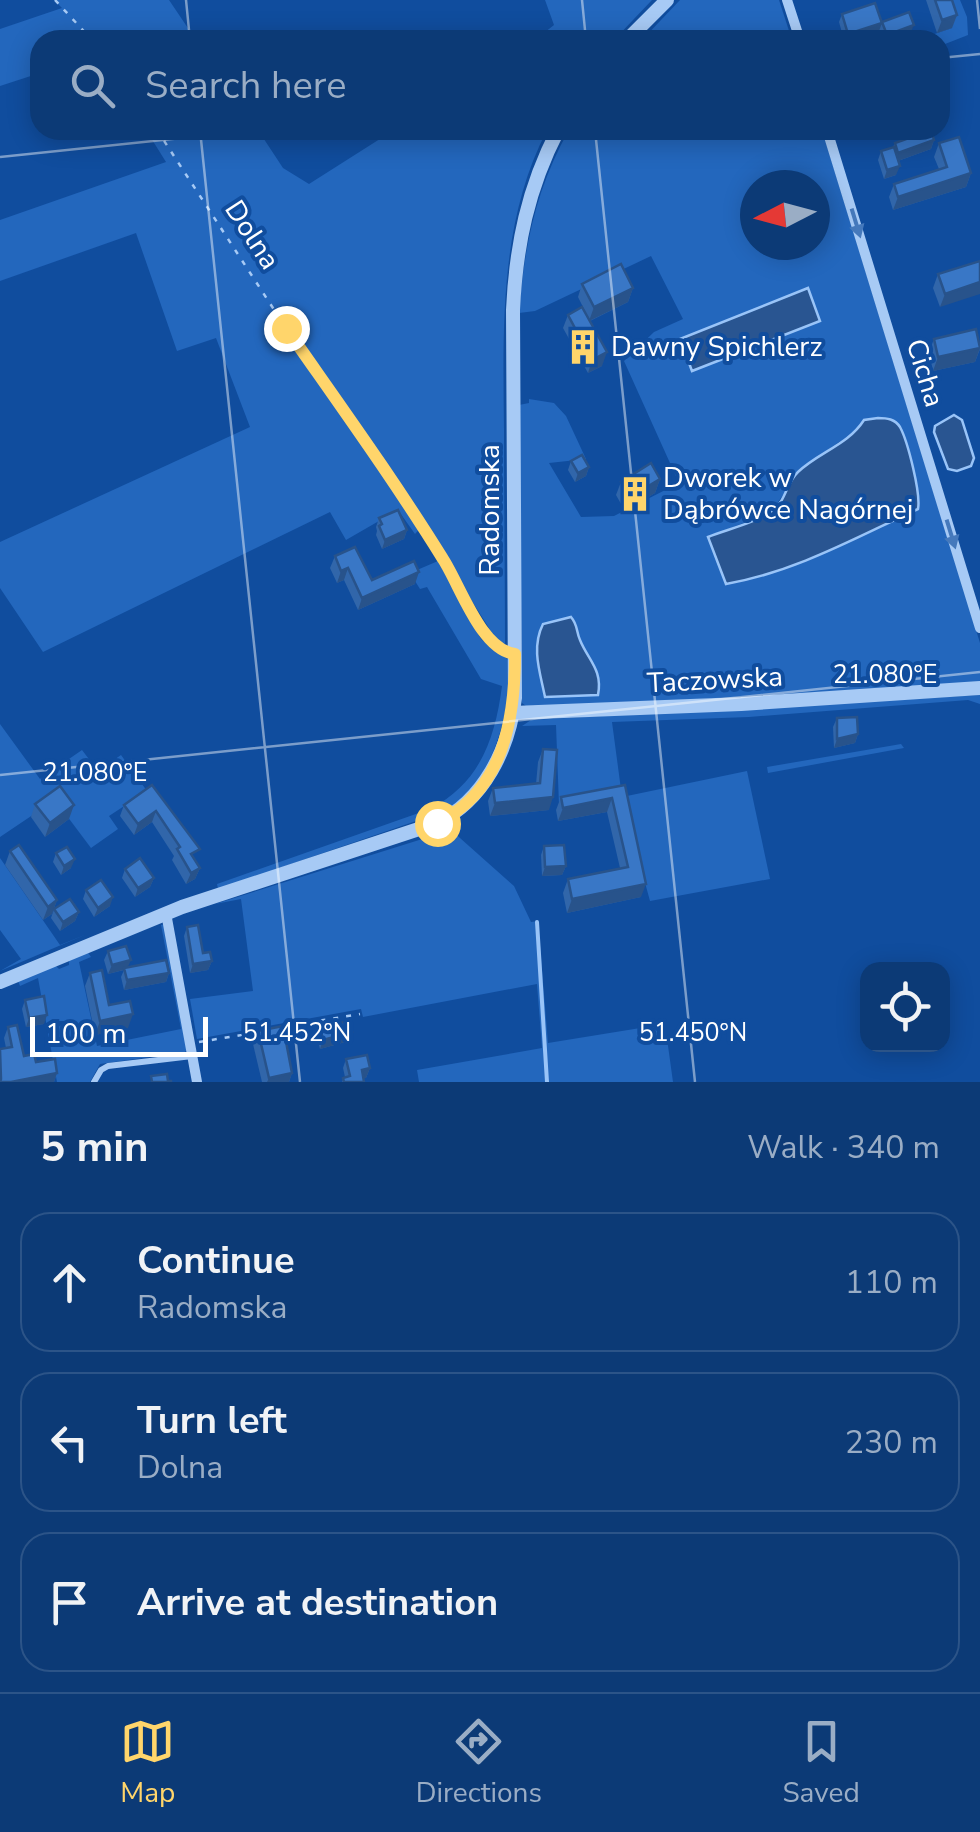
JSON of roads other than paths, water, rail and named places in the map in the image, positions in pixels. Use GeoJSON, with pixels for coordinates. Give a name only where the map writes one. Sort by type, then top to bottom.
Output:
{"type":"FeatureCollection","features":[{"type":"Feature","properties":{"kind":"street"},"geometry":{"type":"LineString","coordinates":[[637,30],[667,0]]}},
{"type":"Feature","properties":{"kind":"street"},"geometry":{"type":"LineString","coordinates":[[787,0],[797,30]]}},
{"type":"Feature","properties":{"kind":"street","name":"Radomska"},"geometry":{"type":"LineString","coordinates":[[0,982],[166,913],[449,817],[482,786],[500,754],[513,712],[516,265],[532,187],[553,140]]}},
{"type":"Feature","properties":{"kind":"street","name":"Cicha"},"geometry":{"type":"LineString","coordinates":[[830,140],[980,628]]}},
{"type":"Feature","properties":{"kind":"street","name":"Taczowska"},"geometry":{"type":"LineString","coordinates":[[513,712],[741,704],[980,688]]}},
{"type":"Feature","properties":{"kind":"street"},"geometry":{"type":"LineString","coordinates":[[166,913],[196,1082]]}},
{"type":"Feature","properties":{"kind":"lane"},"geometry":{"type":"LineString","coordinates":[[430,539],[488,639],[504,652],[515,654]]}},
{"type":"Feature","properties":{"kind":"lane"},"geometry":{"type":"LineString","coordinates":[[94,1082],[100,1070],[108,1066],[191,1050]]}},
{"type":"Feature","properties":{"kind":"waterway"},"geometry":{"type":"LineString","coordinates":[[537,922],[547,1082]]}},
{"type":"Feature","properties":{"kind":"place","name":"Dawny Spichlerz"},"geometry":{"type":"Point","coordinates":[583,347]}},
{"type":"Feature","properties":{"kind":"place","name":"Dworek w Dąbrówce Nagórnej"},"geometry":{"type":"Point","coordinates":[635,494]}}]}
